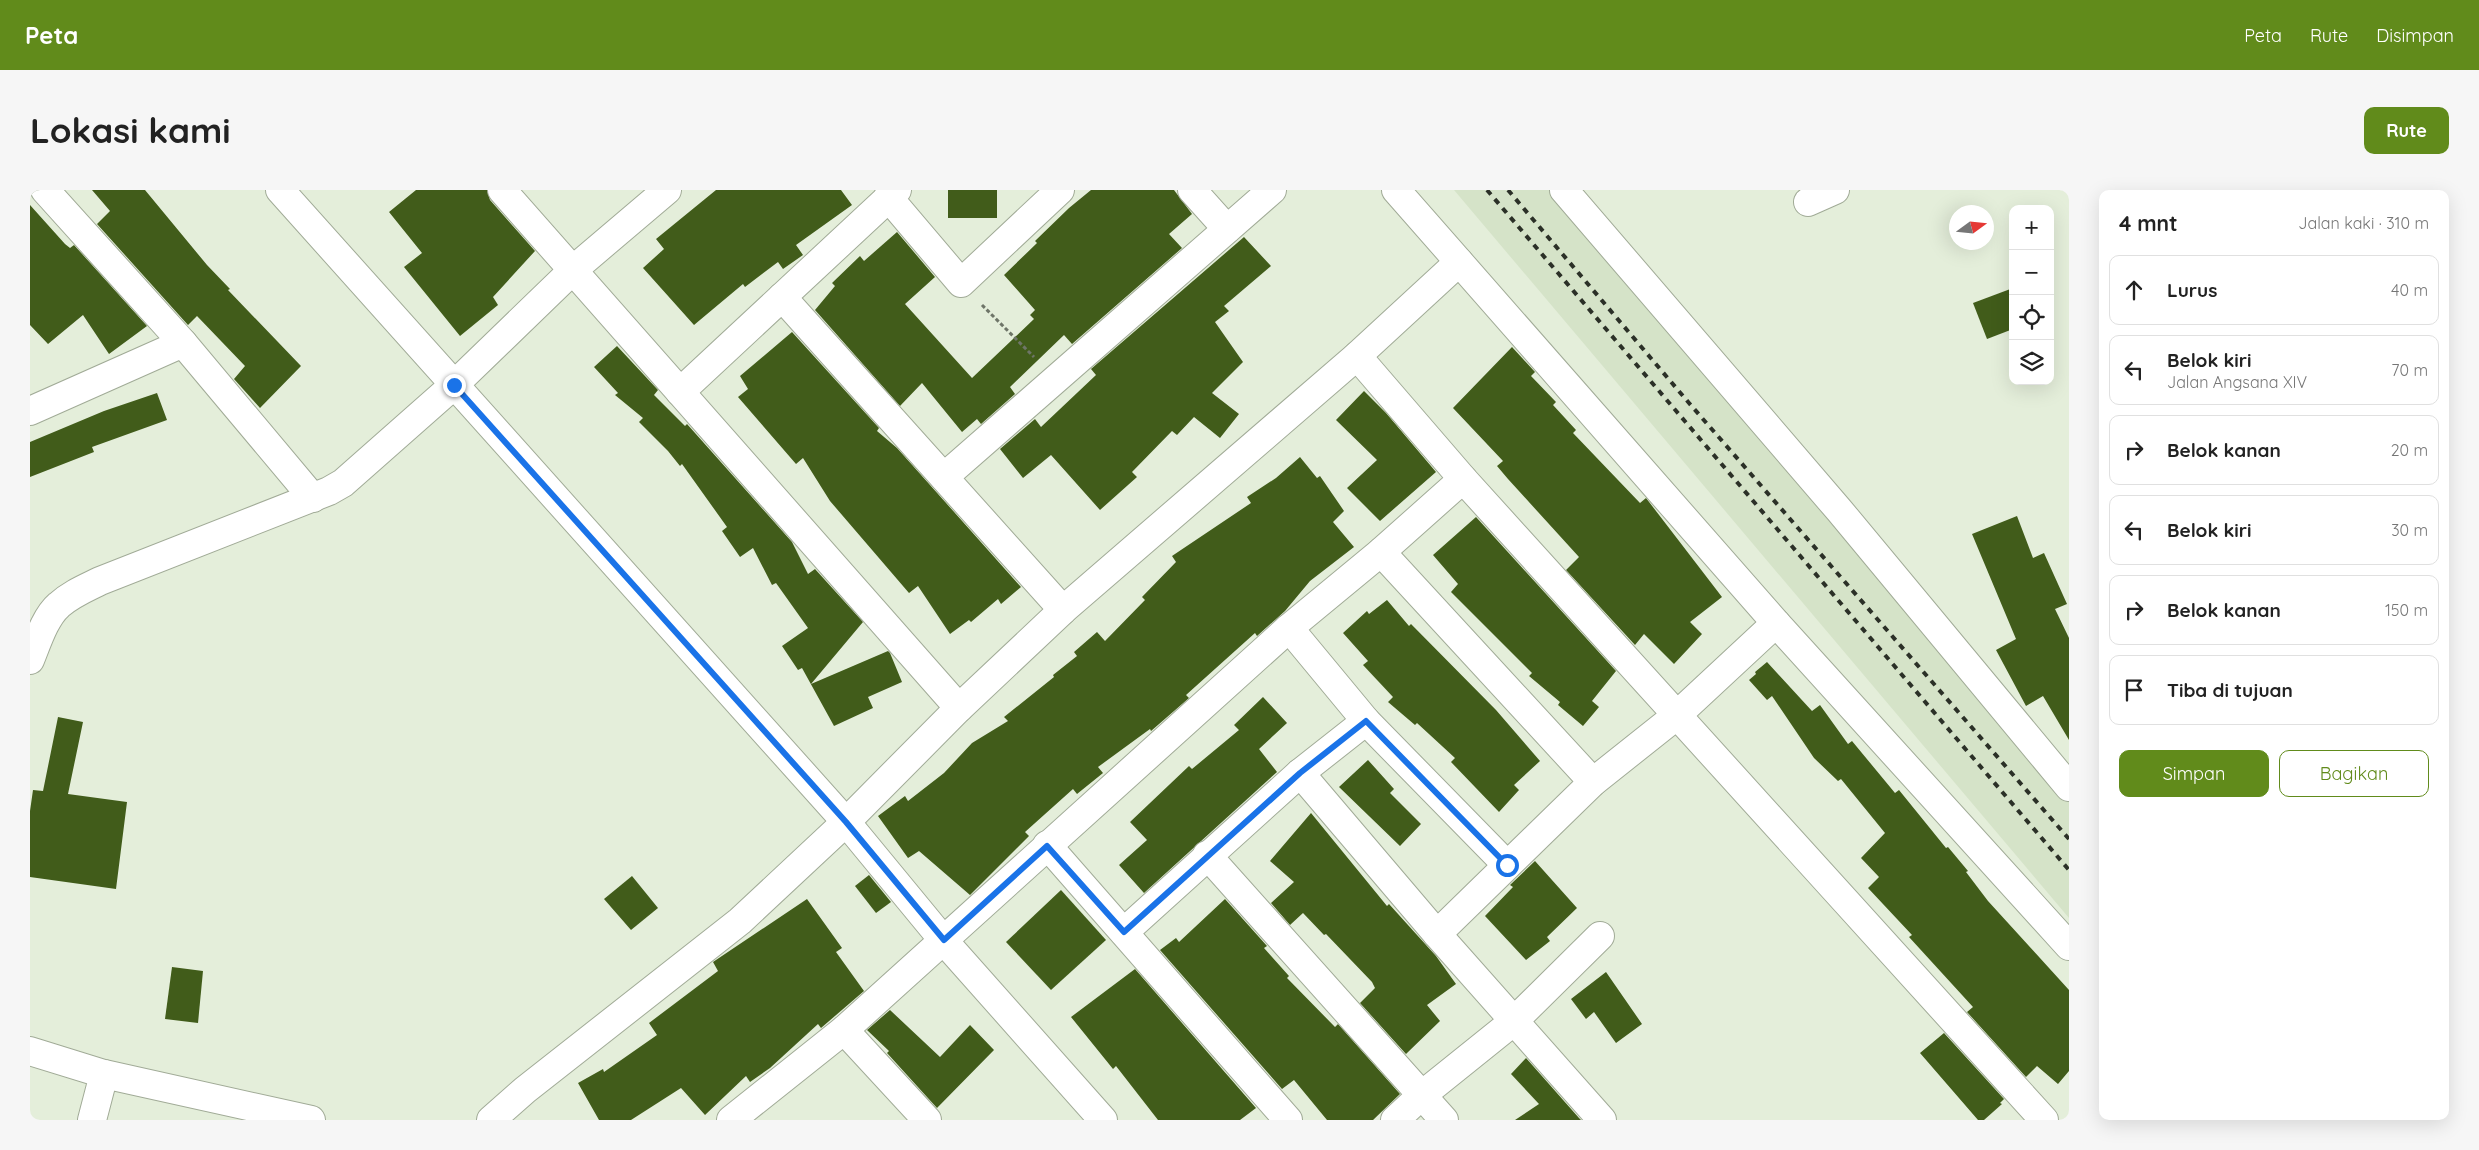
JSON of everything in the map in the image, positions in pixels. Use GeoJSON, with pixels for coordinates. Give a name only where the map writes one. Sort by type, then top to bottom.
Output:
{"type":"FeatureCollection","features":[{"type":"Feature","properties":{"kind":"street"},"geometry":{"type":"LineString","coordinates":[[45,190],[183,343],[313,498]]}},
{"type":"Feature","properties":{"kind":"street"},"geometry":{"type":"LineString","coordinates":[[280,190],[846,822],[944,940],[1103,1120]]}},
{"type":"Feature","properties":{"kind":"street"},"geometry":{"type":"LineString","coordinates":[[502,190],[574,269],[959,708]]}},
{"type":"Feature","properties":{"kind":"street"},"geometry":{"type":"LineString","coordinates":[[30,660],[41,634],[58,606],[77,593],[100,581],[313,498],[343,483],[454,385],[574,269],[667,190]]}},
{"type":"Feature","properties":{"kind":"street"},"geometry":{"type":"LineString","coordinates":[[680,392],[892,194],[961,283],[1060,190]]}},
{"type":"Feature","properties":{"kind":"street"},"geometry":{"type":"LineString","coordinates":[[1192,190],[1227,229]]}},
{"type":"Feature","properties":{"kind":"street"},"geometry":{"type":"LineString","coordinates":[[944,477],[1056,381],[1272,190]]}},
{"type":"Feature","properties":{"kind":"street"},"geometry":{"type":"LineString","coordinates":[[1396,190],[1776,623],[2069,946]]}},
{"type":"Feature","properties":{"kind":"street"},"geometry":{"type":"LineString","coordinates":[[1564,190],[1839,510],[2069,787]]}},
{"type":"Feature","properties":{"kind":"street"},"geometry":{"type":"LineString","coordinates":[[1808,202],[1836,190]]}},
{"type":"Feature","properties":{"kind":"street"},"geometry":{"type":"LineString","coordinates":[[491,1120],[524,1090],[740,921],[846,822],[959,708],[1063,610],[1357,356],[1459,262]]}},
{"type":"Feature","properties":{"kind":"street"},"geometry":{"type":"LineString","coordinates":[[782,297],[1063,610]]}},
{"type":"Feature","properties":{"kind":"street"},"geometry":{"type":"LineString","coordinates":[[35,401],[183,343]]}},
{"type":"Feature","properties":{"kind":"street"},"geometry":{"type":"LineString","coordinates":[[1357,356],[1463,479],[1676,716],[2044,1120]]}},
{"type":"Feature","properties":{"kind":"street"},"geometry":{"type":"LineString","coordinates":[[731,1120],[844,1030],[1289,628],[1381,552],[1463,479]]}},
{"type":"Feature","properties":{"kind":"street"},"geometry":{"type":"LineString","coordinates":[[1381,552],[1593,782]]}},
{"type":"Feature","properties":{"kind":"street"},"geometry":{"type":"LineString","coordinates":[[1436,934],[1593,782],[1676,716],[1776,623]]}},
{"type":"Feature","properties":{"kind":"street"},"geometry":{"type":"LineString","coordinates":[[1289,628],[1366,721],[1507,865]]}},
{"type":"Feature","properties":{"kind":"street"},"geometry":{"type":"LineString","coordinates":[[1124,932],[1300,773],[1366,721]]}},
{"type":"Feature","properties":{"kind":"street"},"geometry":{"type":"LineString","coordinates":[[1300,773],[1436,934],[1602,1120]]}},
{"type":"Feature","properties":{"kind":"street"},"geometry":{"type":"LineString","coordinates":[[1047,846],[1288,1120]]}},
{"type":"Feature","properties":{"kind":"street"},"geometry":{"type":"LineString","coordinates":[[1207,855],[1444,1120]]}},
{"type":"Feature","properties":{"kind":"street"},"geometry":{"type":"LineString","coordinates":[[1395,1120],[1422,1095],[1514,1021],[1600,936]]}},
{"type":"Feature","properties":{"kind":"street"},"geometry":{"type":"LineString","coordinates":[[844,1030],[927,1120]]}},
{"type":"Feature","properties":{"kind":"street"},"geometry":{"type":"LineString","coordinates":[[30,1051],[104,1074],[310,1120]]}},
{"type":"Feature","properties":{"kind":"street"},"geometry":{"type":"LineString","coordinates":[[92,1120],[104,1074]]}},
{"type":"Feature","properties":{"kind":"path"},"geometry":{"type":"LineString","coordinates":[[961,283],[1056,381]]}},
{"type":"Feature","properties":{"kind":"shaded area"},"geometry":{"type":"Polygon","coordinates":[[[1454,190],[1580,190],[2069,768],[2069,918],[1454,190]]]}},
{"type":"Feature","properties":{"kind":"building"},"geometry":{"type":"Polygon","coordinates":[[[92,190],[145,190],[207,265],[230,289],[228,290],[301,366],[260,408],[234,379],[245,366],[197,316],[188,325],[97,224],[110,211],[92,190]]]}},
{"type":"Feature","properties":{"kind":"building"},"geometry":{"type":"Polygon","coordinates":[[[416,190],[487,190],[490,200],[535,251],[493,297],[498,305],[460,336],[404,267],[422,253],[389,212],[416,190]]]}},
{"type":"Feature","properties":{"kind":"building"},"geometry":{"type":"Polygon","coordinates":[[[716,190],[841,190],[852,205],[796,245],[803,255],[783,269],[778,262],[745,287],[743,284],[694,325],[643,268],[664,249],[656,239],[716,190]]]}},
{"type":"Feature","properties":{"kind":"building"},"geometry":{"type":"Polygon","coordinates":[[[948,190],[997,190],[997,218],[948,218],[948,190]]]}},
{"type":"Feature","properties":{"kind":"building"},"geometry":{"type":"Polygon","coordinates":[[[1091,190],[1174,190],[1192,214],[1169,234],[1182,248],[1072,344],[1064,335],[1010,387],[1015,394],[981,424],[977,419],[962,432],[922,383],[900,406],[815,310],[835,286],[832,283],[860,256],[864,261],[897,232],[935,277],[905,304],[972,378],[1034,319],[1030,315],[1035,310],[1004,275],[1037,243],[1035,241],[1069,208],[1091,190]]]}},
{"type":"Feature","properties":{"kind":"building"},"geometry":{"type":"Polygon","coordinates":[[[30,205],[65,244],[70,248],[74,245],[147,326],[109,354],[83,315],[48,344],[30,325],[30,205]]]}},
{"type":"Feature","properties":{"kind":"building"},"geometry":{"type":"Polygon","coordinates":[[[1244,237],[1271,266],[1224,306],[1229,311],[1215,322],[1243,362],[1212,393],[1239,414],[1220,438],[1194,417],[1177,435],[1172,431],[1132,472],[1137,477],[1100,510],[1051,455],[1023,478],[1000,449],[1035,419],[1041,427],[1096,375],[1091,369],[1244,237]]]}},
{"type":"Feature","properties":{"kind":"building"},"geometry":{"type":"Polygon","coordinates":[[[2009,290],[2009,331],[1987,339],[1973,303],[2009,290]]]}},
{"type":"Feature","properties":{"kind":"building"},"geometry":{"type":"Polygon","coordinates":[[[792,332],[879,428],[877,431],[897,448],[1021,587],[1001,604],[998,599],[971,622],[969,620],[950,634],[918,586],[909,593],[830,501],[803,458],[796,464],[738,397],[748,389],[740,376],[792,332]]]}},
{"type":"Feature","properties":{"kind":"building"},"geometry":{"type":"Polygon","coordinates":[[[617,346],[658,390],[654,395],[685,426],[687,424],[792,542],[808,574],[815,569],[863,622],[811,684],[888,651],[890,653],[902,682],[868,697],[873,708],[834,726],[802,668],[798,670],[782,646],[808,628],[776,583],[772,585],[753,548],[740,557],[722,531],[727,527],[682,464],[680,466],[639,422],[643,418],[615,395],[618,393],[594,367],[617,346]]]}},
{"type":"Feature","properties":{"kind":"building"},"geometry":{"type":"Polygon","coordinates":[[[1512,347],[1535,372],[1531,376],[1556,402],[1553,405],[1576,430],[1573,433],[1640,503],[1646,498],[1722,597],[1690,622],[1702,634],[1674,664],[1644,634],[1635,645],[1566,570],[1579,557],[1497,466],[1503,461],[1453,408],[1512,347]]]}},
{"type":"Feature","properties":{"kind":"building"},"geometry":{"type":"Polygon","coordinates":[[[1364,391],[1386,413],[1436,472],[1380,521],[1347,488],[1377,460],[1336,420],[1364,391]]]}},
{"type":"Feature","properties":{"kind":"building"},"geometry":{"type":"Polygon","coordinates":[[[157,393],[167,420],[92,447],[94,452],[30,477],[30,442],[104,411],[157,393]]]}},
{"type":"Feature","properties":{"kind":"building"},"geometry":{"type":"Polygon","coordinates":[[[1300,457],[1317,478],[1320,476],[1344,511],[1333,522],[1354,547],[1310,581],[1285,611],[1257,636],[1255,633],[1186,695],[1189,698],[1151,731],[1150,729],[1098,767],[1103,773],[1077,794],[1073,789],[1025,832],[1029,836],[970,895],[919,851],[908,858],[878,816],[905,796],[908,801],[944,773],[972,743],[1008,721],[1004,717],[1077,656],[1074,652],[1097,632],[1105,641],[1145,600],[1142,597],[1176,562],[1172,556],[1251,503],[1247,497],[1276,478],[1300,457]]]}},
{"type":"Feature","properties":{"kind":"building"},"geometry":{"type":"Polygon","coordinates":[[[2017,516],[2033,558],[2044,553],[2067,604],[2055,609],[2069,638],[2069,740],[2043,696],[2026,706],[1996,650],[2016,639],[1972,534],[2017,516]]]}},
{"type":"Feature","properties":{"kind":"building"},"geometry":{"type":"Polygon","coordinates":[[[1476,517],[1616,671],[1592,701],[1599,707],[1583,726],[1558,705],[1560,702],[1529,676],[1532,673],[1451,592],[1458,584],[1433,555],[1476,517]]]}},
{"type":"Feature","properties":{"kind":"building"},"geometry":{"type":"Polygon","coordinates":[[[1387,600],[1409,626],[1411,624],[1496,710],[1540,761],[1514,785],[1519,790],[1499,812],[1451,762],[1455,758],[1417,723],[1415,725],[1388,702],[1393,697],[1363,665],[1368,661],[1343,633],[1367,611],[1369,614],[1387,600]]]}},
{"type":"Feature","properties":{"kind":"building"},"geometry":{"type":"Polygon","coordinates":[[[1767,662],[1812,711],[1820,705],[1848,744],[1852,741],[1895,793],[1899,790],[1946,848],[1948,847],[1968,871],[1966,872],[1988,901],[2069,990],[2069,1071],[2058,1084],[2037,1066],[2026,1077],[1967,1012],[1973,1007],[1909,937],[1912,935],[1868,888],[1879,877],[1861,858],[1885,833],[1841,779],[1838,781],[1814,758],[1772,696],[1767,700],[1749,680],[1767,662]]]}},
{"type":"Feature","properties":{"kind":"building"},"geometry":{"type":"Polygon","coordinates":[[[1263,697],[1287,723],[1259,749],[1277,772],[1144,893],[1119,865],[1147,840],[1130,822],[1189,766],[1192,769],[1239,730],[1234,725],[1263,697]]]}},
{"type":"Feature","properties":{"kind":"building"},"geometry":{"type":"Polygon","coordinates":[[[58,717],[83,722],[68,794],[127,802],[116,889],[30,877],[30,811],[33,790],[43,791],[58,717]]]}},
{"type":"Feature","properties":{"kind":"building"},"geometry":{"type":"Polygon","coordinates":[[[1368,760],[1394,789],[1390,793],[1421,824],[1400,846],[1339,787],[1368,760]]]}},
{"type":"Feature","properties":{"kind":"building"},"geometry":{"type":"Polygon","coordinates":[[[1311,813],[1387,906],[1389,904],[1436,956],[1456,984],[1427,1005],[1440,1021],[1406,1054],[1360,1003],[1375,988],[1372,982],[1303,913],[1290,925],[1271,903],[1294,882],[1270,861],[1311,813]]]}},
{"type":"Feature","properties":{"kind":"building"},"geometry":{"type":"Polygon","coordinates":[[[1535,861],[1577,908],[1547,937],[1550,941],[1526,960],[1485,916],[1513,887],[1510,885],[1535,861]]]}},
{"type":"Feature","properties":{"kind":"building"},"geometry":{"type":"Polygon","coordinates":[[[869,875],[891,902],[876,913],[855,886],[869,875]]]}},
{"type":"Feature","properties":{"kind":"building"},"geometry":{"type":"Polygon","coordinates":[[[632,876],[658,908],[631,930],[604,899],[632,876]]]}},
{"type":"Feature","properties":{"kind":"building"},"geometry":{"type":"Polygon","coordinates":[[[1061,890],[1106,940],[1051,990],[1006,942],[1061,890]]]}},
{"type":"Feature","properties":{"kind":"building"},"geometry":{"type":"Polygon","coordinates":[[[807,899],[842,948],[836,952],[864,991],[821,1028],[818,1024],[770,1068],[750,1082],[746,1076],[705,1115],[681,1088],[631,1120],[599,1120],[578,1083],[603,1069],[604,1072],[657,1035],[649,1023],[718,971],[713,962],[807,899]]]}},
{"type":"Feature","properties":{"kind":"building"},"geometry":{"type":"Polygon","coordinates":[[[1225,899],[1267,946],[1264,948],[1289,976],[1287,978],[1335,1027],[1338,1024],[1400,1094],[1373,1120],[1327,1120],[1294,1080],[1282,1089],[1160,950],[1176,938],[1179,942],[1225,899]]]}},
{"type":"Feature","properties":{"kind":"building"},"geometry":{"type":"Polygon","coordinates":[[[172,967],[203,971],[198,1023],[165,1019],[172,967]]]}},
{"type":"Feature","properties":{"kind":"building"},"geometry":{"type":"Polygon","coordinates":[[[1135,969],[1256,1108],[1240,1120],[1158,1120],[1116,1066],[1113,1069],[1071,1017],[1135,969]]]}},
{"type":"Feature","properties":{"kind":"building"},"geometry":{"type":"Polygon","coordinates":[[[1606,972],[1642,1024],[1616,1043],[1594,1012],[1586,1019],[1571,999],[1606,972]]]}},
{"type":"Feature","properties":{"kind":"building"},"geometry":{"type":"Polygon","coordinates":[[[890,1010],[940,1057],[970,1025],[994,1050],[937,1108],[887,1053],[889,1051],[867,1030],[890,1010]]]}},
{"type":"Feature","properties":{"kind":"building"},"geometry":{"type":"Polygon","coordinates":[[[1944,1033],[2004,1099],[2000,1103],[2002,1104],[1984,1120],[1978,1120],[1920,1053],[1944,1033]]]}},
{"type":"Feature","properties":{"kind":"building"},"geometry":{"type":"Polygon","coordinates":[[[1526,1058],[1581,1120],[1515,1120],[1539,1104],[1511,1074],[1526,1058]]]}},
{"type":"Feature","properties":{"kind":"railway"},"geometry":{"type":"LineString","coordinates":[[1487,190],[2069,870]]}},
{"type":"Feature","properties":{"kind":"railway"},"geometry":{"type":"LineString","coordinates":[[1508,190],[1689,403],[2069,839]]}},
{"type":"Feature","properties":{"kind":"route"},"geometry":{"type":"LineString","coordinates":[[454,385],[846,822],[944,940],[1047,846],[1124,932],[1300,773],[1366,721],[1507,865]]}}]}
